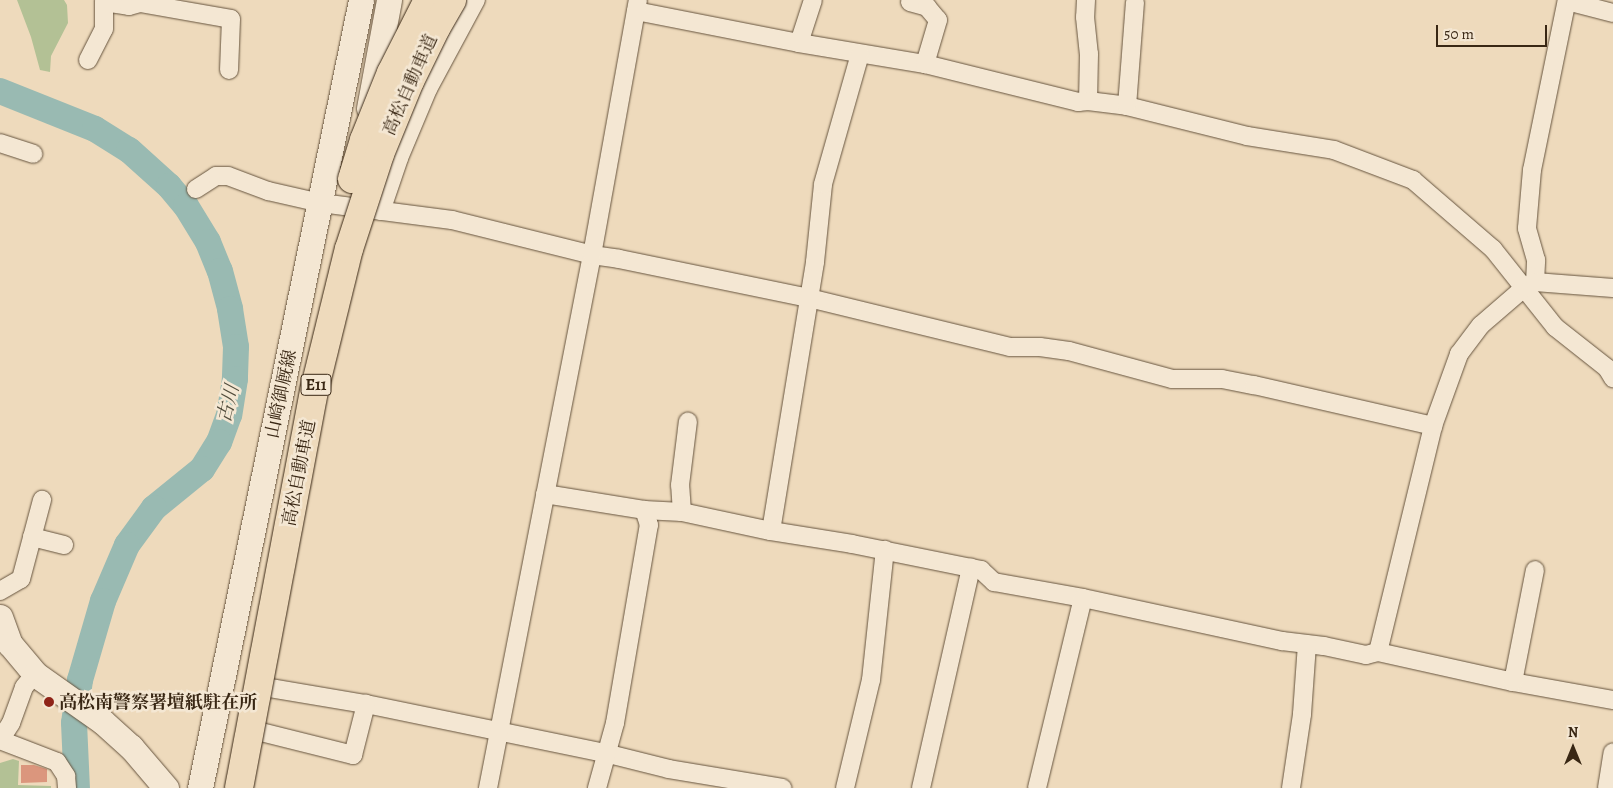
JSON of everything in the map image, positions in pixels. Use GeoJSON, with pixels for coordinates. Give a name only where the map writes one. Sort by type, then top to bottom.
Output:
{"type":"FeatureCollection","features":[{"type":"Feature","properties":{"kind":"highway","name":"高松自動車道"},"geometry":{"type":"LineString","coordinates":[[220,788],[297,389],[331,244],[368,131],[391,73],[428,0]]}},
{"type":"Feature","properties":{"kind":"highway","name":"高松自動車道"},"geometry":{"type":"LineString","coordinates":[[239,788],[314,391],[339,286],[380,154],[410,81],[452,0]]}},
{"type":"Feature","properties":{"kind":"main road","name":"山崎御厩線"},"geometry":{"type":"LineString","coordinates":[[200,788],[321,204],[360,0]]}},
{"type":"Feature","properties":{"kind":"main road","name":"山崎御厩線"},"geometry":{"type":"LineString","coordinates":[[251,788],[299,533],[349,207],[390,0]]}},
{"type":"Feature","properties":{"kind":"main road"},"geometry":{"type":"LineString","coordinates":[[0,617],[5,642],[36,674],[88,709],[131,747],[166,788]]}},
{"type":"Feature","properties":{"kind":"street"},"geometry":{"type":"LineString","coordinates":[[381,211],[399,158],[428,89],[476,0]]}},
{"type":"Feature","properties":{"kind":"street"},"geometry":{"type":"LineString","coordinates":[[799,43],[814,0]]}},
{"type":"Feature","properties":{"kind":"street"},"geometry":{"type":"LineString","coordinates":[[1086,0],[1084,17],[1089,54],[1088,101]]}},
{"type":"Feature","properties":{"kind":"street"},"geometry":{"type":"LineString","coordinates":[[1378,652],[1433,426],[1459,354],[1480,325],[1530,285],[1536,260],[1527,228],[1532,170],[1567,0],[1613,13]]}},
{"type":"Feature","properties":{"kind":"street"},"geometry":{"type":"LineString","coordinates":[[88,60],[104,30],[104,2],[130,6],[140,2],[213,7],[231,18],[229,70]]}},
{"type":"Feature","properties":{"kind":"street"},"geometry":{"type":"LineString","coordinates":[[910,2],[927,7],[938,20],[925,64]]}},
{"type":"Feature","properties":{"kind":"street"},"geometry":{"type":"LineString","coordinates":[[1127,106],[1135,2]]}},
{"type":"Feature","properties":{"kind":"street"},"geometry":{"type":"LineString","coordinates":[[488,788],[592,255],[637,5],[799,43],[925,64],[1078,102],[1088,101],[1127,106],[1247,136],[1334,150],[1413,180],[1493,249],[1530,285],[1555,327],[1607,368],[1613,378]]}},
{"type":"Feature","properties":{"kind":"street"},"geometry":{"type":"LineString","coordinates":[[771,531],[809,298],[823,184],[860,54]]}},
{"type":"Feature","properties":{"kind":"street"},"geometry":{"type":"LineString","coordinates":[[0,143],[33,154]]}},
{"type":"Feature","properties":{"kind":"street"},"geometry":{"type":"LineString","coordinates":[[196,189],[216,176],[228,176],[268,191],[321,204],[460,221],[592,255],[809,298],[1010,347],[1040,347],[1069,352],[1172,379],[1222,379],[1433,426]]}},
{"type":"Feature","properties":{"kind":"street"},"geometry":{"type":"LineString","coordinates":[[1530,285],[1613,288]]}},
{"type":"Feature","properties":{"kind":"street"},"geometry":{"type":"LineString","coordinates":[[682,512],[680,484],[688,421]]}},
{"type":"Feature","properties":{"kind":"street"},"geometry":{"type":"LineString","coordinates":[[545,494],[644,510],[682,512],[771,531],[885,550],[981,570],[994,582],[1083,598],[1282,642],[1307,644],[1366,655],[1378,652],[1513,682],[1613,700]]}},
{"type":"Feature","properties":{"kind":"street"},"geometry":{"type":"LineString","coordinates":[[0,591],[21,579],[42,500]]}},
{"type":"Feature","properties":{"kind":"street"},"geometry":{"type":"LineString","coordinates":[[597,788],[605,753],[615,723],[649,526],[644,510]]}},
{"type":"Feature","properties":{"kind":"street"},"geometry":{"type":"LineString","coordinates":[[32,537],[64,545]]}},
{"type":"Feature","properties":{"kind":"street"},"geometry":{"type":"LineString","coordinates":[[845,788],[871,680],[885,550]]}},
{"type":"Feature","properties":{"kind":"street"},"geometry":{"type":"LineString","coordinates":[[921,788],[971,568]]}},
{"type":"Feature","properties":{"kind":"street"},"geometry":{"type":"LineString","coordinates":[[1513,682],[1535,570]]}},
{"type":"Feature","properties":{"kind":"street"},"geometry":{"type":"LineString","coordinates":[[1037,788],[1083,598]]}},
{"type":"Feature","properties":{"kind":"street"},"geometry":{"type":"LineString","coordinates":[[1291,788],[1302,714],[1307,644]]}},
{"type":"Feature","properties":{"kind":"street"},"geometry":{"type":"LineString","coordinates":[[36,674],[24,687],[11,723],[0,740],[57,762],[66,776],[67,788]]}},
{"type":"Feature","properties":{"kind":"street"},"geometry":{"type":"LineString","coordinates":[[270,688],[366,704],[605,753],[669,769],[782,788]]}},
{"type":"Feature","properties":{"kind":"street"},"geometry":{"type":"LineString","coordinates":[[261,732],[353,755],[366,704]]}},
{"type":"Feature","properties":{"kind":"street"},"geometry":{"type":"LineString","coordinates":[[1607,788],[1613,752]]}},
{"type":"Feature","properties":{"kind":"green space"},"geometry":{"type":"Polygon","coordinates":[[[17,0],[64,0],[67,5],[68,23],[51,56],[50,72],[40,70],[31,37],[17,0]]]}},
{"type":"Feature","properties":{"kind":"green space"},"geometry":{"type":"Polygon","coordinates":[[[13,759],[19,761],[18,785],[51,786],[51,788],[0,788],[0,763],[13,759]]]}},
{"type":"Feature","properties":{"kind":"building"},"geometry":{"type":"Polygon","coordinates":[[[21,765],[34,765],[47,769],[47,782],[21,783],[21,765]]]}},
{"type":"Feature","properties":{"kind":"waterway","name":"古川"},"geometry":{"type":"LineString","coordinates":[[0,91],[95,129],[129,150],[169,186],[186,206],[208,242],[220,271],[230,309],[236,347],[235,379],[229,415],[219,442],[202,469],[154,508],[127,545],[103,601],[80,680],[74,723],[77,788]]}},
{"type":"Feature","properties":{"kind":"place","name":"高松南警察署壇紙駐在所"},"geometry":{"type":"Point","coordinates":[49,702]}}]}
